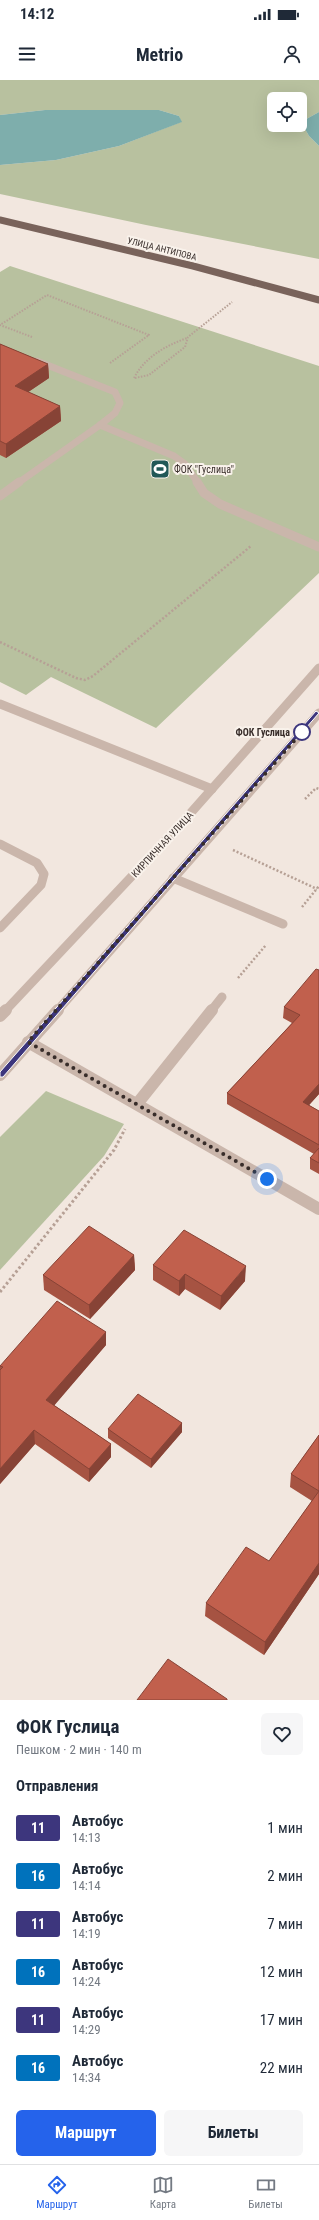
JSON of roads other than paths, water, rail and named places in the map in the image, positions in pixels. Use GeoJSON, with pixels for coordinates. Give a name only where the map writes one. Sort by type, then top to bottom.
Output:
{"type":"FeatureCollection","features":[{"type":"Feature","properties":{"kind":"main road","name":"УЛИЦА АНТИПОВА"},"geometry":{"type":"LineString","coordinates":[[0,220],[193,266],[319,300]]}},
{"type":"Feature","properties":{"kind":"street"},"geometry":{"type":"LineString","coordinates":[[0,496],[100,425],[115,413],[120,403],[115,392],[29,358]]}},
{"type":"Feature","properties":{"kind":"street"},"geometry":{"type":"LineString","coordinates":[[100,425],[174,456],[185,464],[204,493],[220,504],[319,547]]}},
{"type":"Feature","properties":{"kind":"street","name":"КИРПИЧНАЯ УЛИЦА"},"geometry":{"type":"LineString","coordinates":[[0,1016],[212,789],[319,668]]}},
{"type":"Feature","properties":{"kind":"street"},"geometry":{"type":"LineString","coordinates":[[0,704],[212,789]]}},
{"type":"Feature","properties":{"kind":"street"},"geometry":{"type":"LineString","coordinates":[[0,1075],[319,713]]}},
{"type":"Feature","properties":{"kind":"street"},"geometry":{"type":"LineString","coordinates":[[0,844],[38,863],[44,874],[41,885],[0,928]]}},
{"type":"Feature","properties":{"kind":"street"},"geometry":{"type":"LineString","coordinates":[[173,878],[283,924]]}},
{"type":"Feature","properties":{"kind":"street"},"geometry":{"type":"LineString","coordinates":[[137,1104],[222,997]]}},
{"type":"Feature","properties":{"kind":"street"},"geometry":{"type":"LineString","coordinates":[[28,1042],[319,1209]]}},
{"type":"Feature","properties":{"kind":"water"},"geometry":{"type":"Polygon","coordinates":[[[45,110],[159,110],[179,116],[182,122],[119,146],[56,160],[0,165],[0,115],[45,110]]]}},
{"type":"Feature","properties":{"kind":"water"},"geometry":{"type":"Polygon","coordinates":[[[319,112],[319,146],[307,132],[307,119],[319,112]]]}},
{"type":"Feature","properties":{"kind":"place","name":"ФОК \"Гуслица\""},"geometry":{"type":"Point","coordinates":[160,469]}},
{"type":"Feature","properties":{"kind":"place","name":"ФОК Гуслица"},"geometry":{"type":"Point","coordinates":[302,732]}}]}
